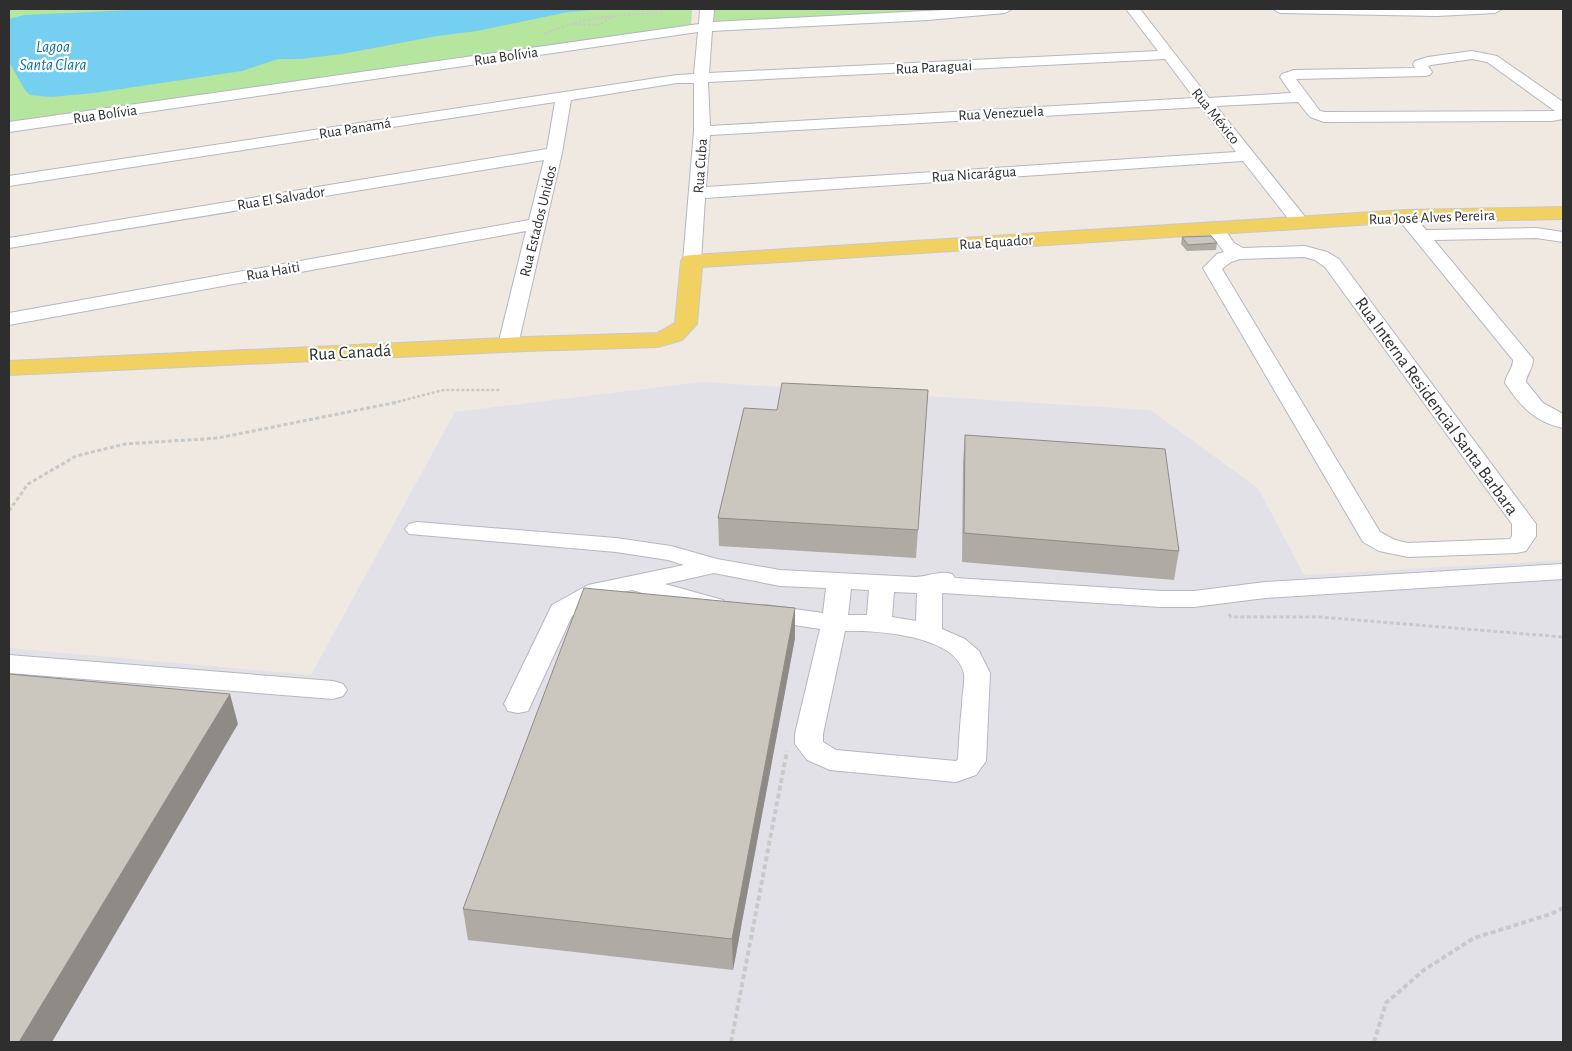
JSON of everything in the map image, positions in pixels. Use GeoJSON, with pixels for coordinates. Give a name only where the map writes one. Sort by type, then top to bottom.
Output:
{"type":"FeatureCollection","features":[{"type":"Feature","properties":{"kind":"main road","name":"Rua José Alves Pereira"},"geometry":{"type":"LineString","coordinates":[[1300,222],[1406,216],[1563,213]]}},
{"type":"Feature","properties":{"kind":"main road","name":"Rua Equador"},"geometry":{"type":"LineString","coordinates":[[692,261],[1198,249],[1216,228],[1300,222]]}},
{"type":"Feature","properties":{"kind":"main road","name":"Rua Cuba"},"geometry":{"type":"LineString","coordinates":[[686,324],[692,261]]}},
{"type":"Feature","properties":{"kind":"main road","name":"Rua Canadá"},"geometry":{"type":"LineString","coordinates":[[9,368],[658,340],[671,337],[686,324]]}},
{"type":"Feature","properties":{"kind":"street","name":"Rua Cuba"},"geometry":{"type":"LineString","coordinates":[[692,261],[702,131],[701,79],[707,9]]}},
{"type":"Feature","properties":{"kind":"street","name":"Rua Bolívia"},"geometry":{"type":"LineString","coordinates":[[9,127],[705,27],[928,16],[1005,9]]}},
{"type":"Feature","properties":{"kind":"street","name":"Rua México"},"geometry":{"type":"LineString","coordinates":[[1133,9],[1300,222]]}},
{"type":"Feature","properties":{"kind":"street"},"geometry":{"type":"LineString","coordinates":[[1280,9],[1437,12],[1495,9]]}},
{"type":"Feature","properties":{"kind":"street","name":"Rua Paraguai"},"geometry":{"type":"LineString","coordinates":[[701,79],[1168,54]]}},
{"type":"Feature","properties":{"kind":"street"},"geometry":{"type":"LineString","coordinates":[[1472,55],[1492,59],[1563,109],[1563,114],[1552,116],[1335,118],[1315,114],[1300,97],[1287,77],[1290,75],[1425,72],[1420,64],[1428,61],[1472,55]]}},
{"type":"Feature","properties":{"kind":"street","name":"Rua Panamá"},"geometry":{"type":"LineString","coordinates":[[9,181],[677,79],[701,79]]}},
{"type":"Feature","properties":{"kind":"street","name":"Rua Estados Unidos"},"geometry":{"type":"LineString","coordinates":[[508,345],[554,153],[564,96]]}},
{"type":"Feature","properties":{"kind":"street","name":"Rua Venezuela"},"geometry":{"type":"LineString","coordinates":[[702,131],[1300,97]]}},
{"type":"Feature","properties":{"kind":"street","name":"Rua El Salvador"},"geometry":{"type":"LineString","coordinates":[[9,243],[554,153]]}},
{"type":"Feature","properties":{"kind":"street","name":"Rua Nicarágua"},"geometry":{"type":"LineString","coordinates":[[698,193],[1249,156]]}},
{"type":"Feature","properties":{"kind":"street"},"geometry":{"type":"LineString","coordinates":[[1539,214],[1563,237]]}},
{"type":"Feature","properties":{"kind":"street"},"geometry":{"type":"LineString","coordinates":[[1406,216],[1523,360],[1523,367],[1516,376],[1515,383],[1535,408],[1563,422]]}},
{"type":"Feature","properties":{"kind":"street","name":"Rua Haiti"},"geometry":{"type":"LineString","coordinates":[[9,319],[538,224]]}},
{"type":"Feature","properties":{"kind":"street"},"geometry":{"type":"LineString","coordinates":[[1216,228],[1228,247],[1240,254]]}},
{"type":"Feature","properties":{"kind":"street"},"geometry":{"type":"LineString","coordinates":[[1420,235],[1536,232],[1563,237]]}},
{"type":"Feature","properties":{"kind":"street","name":"Rua Interna Residencial Santa Barbara"},"geometry":{"type":"LineString","coordinates":[[1198,249],[1224,258],[1240,254],[1305,251],[1321,256],[1332,263],[1524,524],[1524,536],[1517,546],[1408,550],[1388,546],[1371,537],[1198,249]]}},
{"type":"Feature","properties":{"kind":"street"},"geometry":{"type":"LineString","coordinates":[[417,529],[616,544],[671,553],[714,566],[780,578],[930,586],[947,576],[983,572],[1122,582],[1205,598],[1265,590],[1563,572]]}},
{"type":"Feature","properties":{"kind":"street"},"geometry":{"type":"LineString","coordinates":[[518,704],[561,611],[597,590],[714,566]]}},
{"type":"Feature","properties":{"kind":"street"},"geometry":{"type":"LineString","coordinates":[[711,606],[704,587],[714,566]]}},
{"type":"Feature","properties":{"kind":"street"},"geometry":{"type":"LineString","coordinates":[[630,582],[711,606],[834,623],[879,625],[929,631],[961,648],[971,658],[977,673],[972,761],[966,768],[956,772],[830,760],[817,753],[809,744],[809,734],[834,623],[840,581]]}},
{"type":"Feature","properties":{"kind":"street"},"geometry":{"type":"LineString","coordinates":[[879,625],[882,583]]}},
{"type":"Feature","properties":{"kind":"street"},"geometry":{"type":"LineString","coordinates":[[929,631],[930,586]]}},
{"type":"Feature","properties":{"kind":"street"},"geometry":{"type":"LineString","coordinates":[[9,664],[333,690]]}},
{"type":"Feature","properties":{"kind":"path"},"geometry":{"type":"LineString","coordinates":[[567,24],[599,25],[613,16]]}},
{"type":"Feature","properties":{"kind":"path"},"geometry":{"type":"LineString","coordinates":[[9,511],[28,484],[76,456],[125,444],[218,438],[382,406],[443,390],[500,390]]}},
{"type":"Feature","properties":{"kind":"path"},"geometry":{"type":"LineString","coordinates":[[1205,598],[1231,616],[1320,617],[1563,638]]}},
{"type":"Feature","properties":{"kind":"path"},"geometry":{"type":"LineString","coordinates":[[731,1042],[787,748]]}},
{"type":"Feature","properties":{"kind":"path"},"geometry":{"type":"LineString","coordinates":[[1374,1042],[1386,1004],[1424,970],[1474,938],[1551,914],[1563,908]]}},
{"type":"Feature","properties":{"kind":"shaded area"},"geometry":{"type":"Polygon","coordinates":[[[702,382],[1150,410],[1258,488],[1304,575],[1563,560],[1563,1042],[9,1042],[9,648],[311,675],[455,412],[702,382]]]}},
{"type":"Feature","properties":{"kind":"green space","name":"Lagoa Santa Clara"},"geometry":{"type":"Polygon","coordinates":[[[9,9],[692,9],[691,26],[687,27],[9,122],[9,9]]]}},
{"type":"Feature","properties":{"kind":"green space"},"geometry":{"type":"Polygon","coordinates":[[[713,9],[979,9],[718,22],[713,20],[713,9]]]}},
{"type":"Feature","properties":{"kind":"water","name":"Lagoa Santa Clara"},"geometry":{"type":"Polygon","coordinates":[[[155,9],[606,9],[568,12],[477,31],[437,36],[342,54],[301,59],[278,59],[242,71],[94,93],[52,97],[30,95],[25,90],[9,62],[9,19],[24,15],[155,9]]]}},
{"type":"Feature","properties":{"kind":"building"},"geometry":{"type":"Polygon","coordinates":[[[1211,236],[1217,243],[1188,245],[1182,237],[1211,236]]]}},
{"type":"Feature","properties":{"kind":"building"},"geometry":{"type":"Polygon","coordinates":[[[782,383],[928,390],[918,530],[718,518],[744,408],[777,410],[782,383]]]}},
{"type":"Feature","properties":{"kind":"building"},"geometry":{"type":"Polygon","coordinates":[[[965,435],[1165,449],[1179,551],[964,533],[965,435]]]}},
{"type":"Feature","properties":{"kind":"building"},"geometry":{"type":"Polygon","coordinates":[[[584,588],[795,608],[732,939],[463,909],[584,588]]]}},
{"type":"Feature","properties":{"kind":"building"},"geometry":{"type":"Polygon","coordinates":[[[9,674],[230,694],[19,1042],[9,1042],[9,674]]]}}]}
